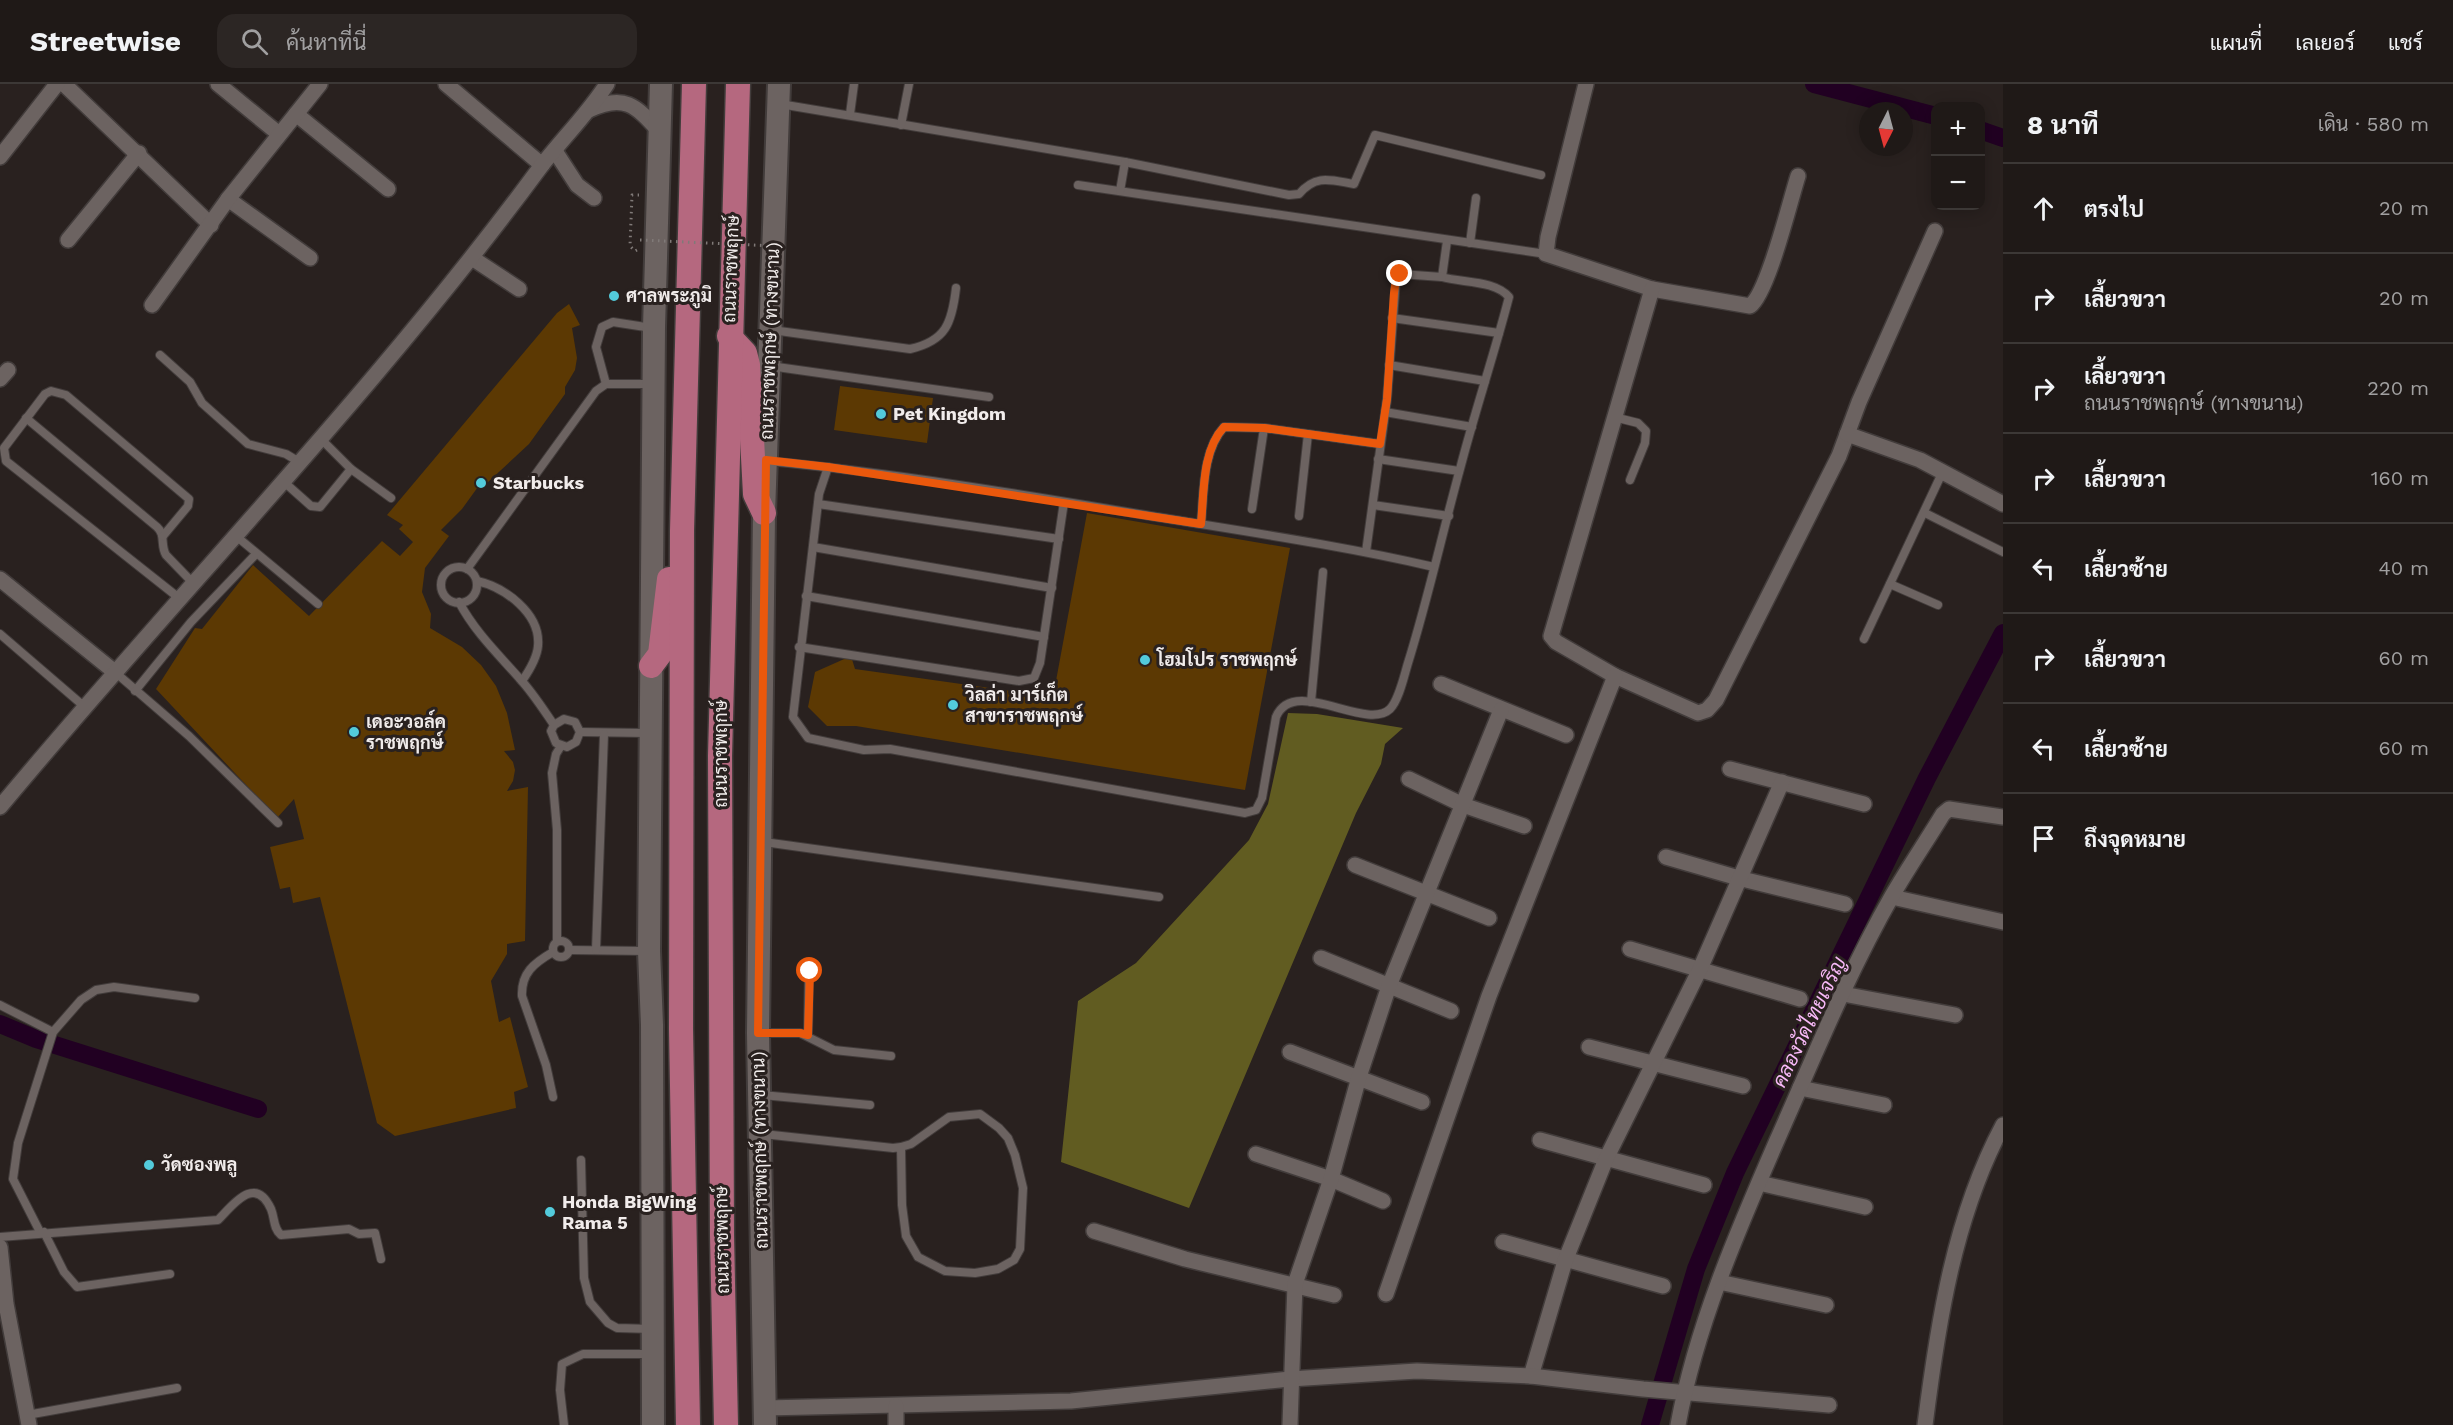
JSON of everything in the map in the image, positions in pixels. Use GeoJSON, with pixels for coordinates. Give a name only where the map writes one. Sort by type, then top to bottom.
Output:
{"type":"FeatureCollection","features":[{"type":"Feature","properties":{"kind":"main road"},"geometry":{"type":"LineString","coordinates":[[653,1425],[649,951],[654,328],[661,84]]}},
{"type":"Feature","properties":{"kind":"main road","name":"ถนนราชพฤกษ์"},"geometry":{"type":"LineString","coordinates":[[688,1425],[681,1029],[682,531],[694,84]]}},
{"type":"Feature","properties":{"kind":"main road","name":"ถนนราชพฤกษ์"},"geometry":{"type":"LineString","coordinates":[[726,1425],[722,1235],[720,756],[729,336],[738,84]]}},
{"type":"Feature","properties":{"kind":"main road","name":"ถนนราชพฤกษ์ (ทางขนาน)"},"geometry":{"type":"LineString","coordinates":[[765,1417],[758,1033],[764,513],[779,94]]}},
{"type":"Feature","properties":{"kind":"main road"},"geometry":{"type":"LineString","coordinates":[[729,336],[746,352],[755,494],[764,513]]}},
{"type":"Feature","properties":{"kind":"main road"},"geometry":{"type":"LineString","coordinates":[[651,666],[660,654],[672,553],[682,531]]}},
{"type":"Feature","properties":{"kind":"street"},"geometry":{"type":"LineString","coordinates":[[0,158],[57,84]]}},
{"type":"Feature","properties":{"kind":"street"},"geometry":{"type":"LineString","coordinates":[[64,84],[139,153],[211,225]]}},
{"type":"Feature","properties":{"kind":"street"},"geometry":{"type":"LineString","coordinates":[[218,84],[279,134]]}},
{"type":"Feature","properties":{"kind":"street"},"geometry":{"type":"LineString","coordinates":[[152,305],[228,199],[320,84]]}},
{"type":"Feature","properties":{"kind":"street"},"geometry":{"type":"LineString","coordinates":[[446,84],[542,165]]}},
{"type":"Feature","properties":{"kind":"street"},"geometry":{"type":"LineString","coordinates":[[0,807],[179,598],[322,440],[472,258],[607,84]]}},
{"type":"Feature","properties":{"kind":"street"},"geometry":{"type":"LineString","coordinates":[[1586,84],[1548,237],[1546,254],[1652,289],[1750,306],[1757,301],[1798,176]]}},
{"type":"Feature","properties":{"kind":"street"},"geometry":{"type":"LineString","coordinates":[[589,110],[606,102],[629,104],[639,110],[660,132]]}},
{"type":"Feature","properties":{"kind":"street"},"geometry":{"type":"LineString","coordinates":[[296,114],[388,189]]}},
{"type":"Feature","properties":{"kind":"street"},"geometry":{"type":"LineString","coordinates":[[555,151],[577,185],[594,198]]}},
{"type":"Feature","properties":{"kind":"street"},"geometry":{"type":"LineString","coordinates":[[69,240],[139,153]]}},
{"type":"Feature","properties":{"kind":"street"},"geometry":{"type":"LineString","coordinates":[[228,199],[310,258]]}},
{"type":"Feature","properties":{"kind":"street"},"geometry":{"type":"LineString","coordinates":[[1652,289],[1551,636],[1556,642],[1615,676],[1698,713],[1707,710],[1716,700],[1839,456],[1935,231]]}},
{"type":"Feature","properties":{"kind":"street"},"geometry":{"type":"LineString","coordinates":[[472,258],[519,289]]}},
{"type":"Feature","properties":{"kind":"street"},"geometry":{"type":"LineString","coordinates":[[1847,434],[1920,460],[2003,504]]}},
{"type":"Feature","properties":{"kind":"street"},"geometry":{"type":"LineString","coordinates":[[0,579],[116,673]]}},
{"type":"Feature","properties":{"kind":"street"},"geometry":{"type":"LineString","coordinates":[[1386,1294],[1489,996],[1615,676]]}},
{"type":"Feature","properties":{"kind":"street"},"geometry":{"type":"LineString","coordinates":[[1441,684],[1566,735]]}},
{"type":"Feature","properties":{"kind":"street"},"geometry":{"type":"LineString","coordinates":[[1290,1425],[1295,1284],[1331,1179],[1359,1077],[1389,986],[1501,710]]}},
{"type":"Feature","properties":{"kind":"street"},"geometry":{"type":"LineString","coordinates":[[1730,769],[1864,804]]}},
{"type":"Feature","properties":{"kind":"street"},"geometry":{"type":"LineString","coordinates":[[1409,778],[1463,805],[1524,826]]}},
{"type":"Feature","properties":{"kind":"street"},"geometry":{"type":"LineString","coordinates":[[1531,1376],[1565,1261],[1606,1159],[1700,969],[1742,879],[1782,782]]}},
{"type":"Feature","properties":{"kind":"street"},"geometry":{"type":"LineString","coordinates":[[1678,1425],[1678,1392],[1759,1183],[1843,994],[1892,897],[1942,814],[1949,809],[2003,817]]}},
{"type":"Feature","properties":{"kind":"street"},"geometry":{"type":"LineString","coordinates":[[1666,856],[1742,879],[1845,904]]}},
{"type":"Feature","properties":{"kind":"street"},"geometry":{"type":"LineString","coordinates":[[1355,865],[1425,895],[1489,918]]}},
{"type":"Feature","properties":{"kind":"street"},"geometry":{"type":"LineString","coordinates":[[1892,897],[2003,922]]}},
{"type":"Feature","properties":{"kind":"street"},"geometry":{"type":"LineString","coordinates":[[1630,949],[1800,999]]}},
{"type":"Feature","properties":{"kind":"street"},"geometry":{"type":"LineString","coordinates":[[1321,958],[1451,1011]]}},
{"type":"Feature","properties":{"kind":"street"},"geometry":{"type":"LineString","coordinates":[[1843,994],[1955,1015]]}},
{"type":"Feature","properties":{"kind":"street"},"geometry":{"type":"LineString","coordinates":[[1589,1047],[1743,1086]]}},
{"type":"Feature","properties":{"kind":"street"},"geometry":{"type":"LineString","coordinates":[[1290,1052],[1422,1102]]}},
{"type":"Feature","properties":{"kind":"street"},"geometry":{"type":"LineString","coordinates":[[1800,1088],[1884,1105]]}},
{"type":"Feature","properties":{"kind":"street"},"geometry":{"type":"LineString","coordinates":[[1925,1425],[1937,1329],[1964,1221],[1988,1153],[2003,1125]]}},
{"type":"Feature","properties":{"kind":"street"},"geometry":{"type":"LineString","coordinates":[[1540,1140],[1704,1185]]}},
{"type":"Feature","properties":{"kind":"street"},"geometry":{"type":"LineString","coordinates":[[1256,1154],[1331,1179],[1383,1201]]}},
{"type":"Feature","properties":{"kind":"street"},"geometry":{"type":"LineString","coordinates":[[1759,1183],[1865,1207]]}},
{"type":"Feature","properties":{"kind":"street"},"geometry":{"type":"LineString","coordinates":[[1094,1231],[1185,1259],[1295,1284],[1334,1296]]}},
{"type":"Feature","properties":{"kind":"street"},"geometry":{"type":"LineString","coordinates":[[1503,1242],[1565,1261],[1663,1286]]}},
{"type":"Feature","properties":{"kind":"street"},"geometry":{"type":"LineString","coordinates":[[0,1247],[6,1304],[28,1420]]}},
{"type":"Feature","properties":{"kind":"street"},"geometry":{"type":"LineString","coordinates":[[1719,1282],[1826,1305]]}},
{"type":"Feature","properties":{"kind":"street"},"geometry":{"type":"LineString","coordinates":[[765,1417],[896,1406],[1071,1401],[1290,1379],[1417,1371],[1531,1376],[1643,1389],[1829,1405]]}},
{"type":"Feature","properties":{"kind":"street"},"geometry":{"type":"LineString","coordinates":[[896,1406],[896,1425]]}},
{"type":"Feature","properties":{"kind":"lane"},"geometry":{"type":"LineString","coordinates":[[850,114],[854,84]]}},
{"type":"Feature","properties":{"kind":"lane"},"geometry":{"type":"LineString","coordinates":[[901,125],[909,84]]}},
{"type":"Feature","properties":{"kind":"lane"},"geometry":{"type":"LineString","coordinates":[[779,94],[850,114],[901,125],[1125,162],[1289,195],[1299,194],[1311,182],[1318,180],[1354,184],[1375,135],[1541,175]]}},
{"type":"Feature","properties":{"kind":"lane"},"geometry":{"type":"LineString","coordinates":[[1120,191],[1125,162]]}},
{"type":"Feature","properties":{"kind":"lane"},"geometry":{"type":"LineString","coordinates":[[1078,185],[1546,254]]}},
{"type":"Feature","properties":{"kind":"lane"},"geometry":{"type":"LineString","coordinates":[[1470,243],[1476,198]]}},
{"type":"Feature","properties":{"kind":"lane"},"geometry":{"type":"LineString","coordinates":[[1442,277],[1447,241]]}},
{"type":"Feature","properties":{"kind":"lane"},"geometry":{"type":"LineString","coordinates":[[828,467],[818,504],[799,647],[793,717],[808,738],[864,750],[890,749],[1245,813],[1256,810],[1262,798],[1279,710],[1290,702],[1311,702],[1370,715],[1381,714],[1390,709],[1423,616],[1459,471],[1509,297],[1504,291],[1442,277],[1412,273],[1397,276],[1385,412],[1366,552]]}},
{"type":"Feature","properties":{"kind":"lane"},"geometry":{"type":"LineString","coordinates":[[770,330],[910,349],[930,344],[941,336],[954,307],[956,288]]}},
{"type":"Feature","properties":{"kind":"lane"},"geometry":{"type":"LineString","coordinates":[[1392,318],[1499,333]]}},
{"type":"Feature","properties":{"kind":"lane"},"geometry":{"type":"LineString","coordinates":[[606,384],[596,347],[602,327],[613,322],[654,328]]}},
{"type":"Feature","properties":{"kind":"lane"},"geometry":{"type":"LineString","coordinates":[[160,355],[190,382],[202,403],[248,444],[286,453],[301,463]]}},
{"type":"Feature","properties":{"kind":"lane"},"geometry":{"type":"LineString","coordinates":[[1389,365],[1485,381]]}},
{"type":"Feature","properties":{"kind":"lane"},"geometry":{"type":"LineString","coordinates":[[769,366],[988,397]]}},
{"type":"Feature","properties":{"kind":"lane"},"geometry":{"type":"LineString","coordinates":[[467,569],[588,402],[606,384],[654,384]]}},
{"type":"Feature","properties":{"kind":"lane"},"geometry":{"type":"LineString","coordinates":[[179,598],[6,461],[4,448],[26,418],[51,391],[66,394],[189,499],[188,506],[164,536],[163,549],[193,583]]}},
{"type":"Feature","properties":{"kind":"lane"},"geometry":{"type":"LineString","coordinates":[[1385,412],[1472,427]]}},
{"type":"Feature","properties":{"kind":"lane"},"geometry":{"type":"LineString","coordinates":[[1614,417],[1638,423],[1646,431],[1645,443],[1630,480]]}},
{"type":"Feature","properties":{"kind":"lane"},"geometry":{"type":"LineString","coordinates":[[26,418],[157,527],[164,536]]}},
{"type":"Feature","properties":{"kind":"lane"},"geometry":{"type":"LineString","coordinates":[[1201,524],[1210,453],[1217,435],[1224,427],[1264,428],[1380,444]]}},
{"type":"Feature","properties":{"kind":"lane"},"geometry":{"type":"LineString","coordinates":[[1252,508],[1264,428]]}},
{"type":"Feature","properties":{"kind":"lane"},"geometry":{"type":"LineString","coordinates":[[1299,516],[1308,434]]}},
{"type":"Feature","properties":{"kind":"lane"},"geometry":{"type":"LineString","coordinates":[[322,440],[351,469],[391,498]]}},
{"type":"Feature","properties":{"kind":"lane"},"geometry":{"type":"LineString","coordinates":[[1378,459],[1459,471]]}},
{"type":"Feature","properties":{"kind":"lane"},"geometry":{"type":"LineString","coordinates":[[766,460],[1064,502],[1366,552],[1434,567]]}},
{"type":"Feature","properties":{"kind":"lane"},"geometry":{"type":"LineString","coordinates":[[284,482],[311,506],[320,507],[351,469]]}},
{"type":"Feature","properties":{"kind":"lane"},"geometry":{"type":"LineString","coordinates":[[1864,639],[1943,471]]}},
{"type":"Feature","properties":{"kind":"lane"},"geometry":{"type":"LineString","coordinates":[[799,647],[1019,681],[1034,678],[1040,663],[1064,502]]}},
{"type":"Feature","properties":{"kind":"lane"},"geometry":{"type":"LineString","coordinates":[[818,504],[1059,539]]}},
{"type":"Feature","properties":{"kind":"lane"},"geometry":{"type":"LineString","coordinates":[[1372,505],[1449,516]]}},
{"type":"Feature","properties":{"kind":"lane"},"geometry":{"type":"LineString","coordinates":[[1924,513],[2003,552]]}},
{"type":"Feature","properties":{"kind":"lane"},"geometry":{"type":"LineString","coordinates":[[236,536],[318,604]]}},
{"type":"Feature","properties":{"kind":"lane"},"geometry":{"type":"LineString","coordinates":[[813,547],[1052,588]]}},
{"type":"Feature","properties":{"kind":"lane"},"geometry":{"type":"LineString","coordinates":[[135,691],[191,621],[256,554]]}},
{"type":"Feature","properties":{"kind":"lane"},"geometry":{"type":"LineString","coordinates":[[522,681],[538,645],[532,622],[524,609],[500,589],[477,581],[467,569],[452,568],[442,580],[445,595],[459,602],[469,622],[522,681],[554,725]]}},
{"type":"Feature","properties":{"kind":"lane"},"geometry":{"type":"LineString","coordinates":[[1311,702],[1323,572]]}},
{"type":"Feature","properties":{"kind":"lane"},"geometry":{"type":"LineString","coordinates":[[459,602],[473,596],[477,581]]}},
{"type":"Feature","properties":{"kind":"lane"},"geometry":{"type":"LineString","coordinates":[[1890,584],[1938,605]]}},
{"type":"Feature","properties":{"kind":"lane"},"geometry":{"type":"LineString","coordinates":[[806,596],[1044,637]]}},
{"type":"Feature","properties":{"kind":"lane"},"geometry":{"type":"LineString","coordinates":[[1,636],[86,708]]}},
{"type":"Feature","properties":{"kind":"lane"},"geometry":{"type":"LineString","coordinates":[[116,673],[189,736],[278,823]]}},
{"type":"Feature","properties":{"kind":"lane"},"geometry":{"type":"LineString","coordinates":[[569,719],[575,722],[580,732],[579,737],[572,745],[561,746],[552,738],[554,725],[558,721],[569,719]]}},
{"type":"Feature","properties":{"kind":"lane"},"geometry":{"type":"LineString","coordinates":[[580,732],[652,733]]}},
{"type":"Feature","properties":{"kind":"lane"},"geometry":{"type":"LineString","coordinates":[[596,950],[603,734]]}},
{"type":"Feature","properties":{"kind":"lane"},"geometry":{"type":"LineString","coordinates":[[561,746],[556,754],[552,773],[557,830],[557,940],[552,947],[553,952],[555,955],[564,957],[570,950],[649,951]]}},
{"type":"Feature","properties":{"kind":"lane"},"geometry":{"type":"LineString","coordinates":[[762,842],[1159,897]]}},
{"type":"Feature","properties":{"kind":"lane"},"geometry":{"type":"LineString","coordinates":[[557,940],[566,942],[570,950]]}},
{"type":"Feature","properties":{"kind":"lane"},"geometry":{"type":"LineString","coordinates":[[553,952],[535,963],[522,985],[522,996],[546,1065],[553,1097]]}},
{"type":"Feature","properties":{"kind":"lane"},"geometry":{"type":"LineString","coordinates":[[808,1035],[810,971]]}},
{"type":"Feature","properties":{"kind":"lane"},"geometry":{"type":"LineString","coordinates":[[170,1274],[76,1287],[64,1272],[13,1179],[18,1143],[53,1032],[81,1000],[96,990],[114,987],[195,998]]}},
{"type":"Feature","properties":{"kind":"lane"},"geometry":{"type":"LineString","coordinates":[[0,1005],[53,1032]]}},
{"type":"Feature","properties":{"kind":"lane"},"geometry":{"type":"LineString","coordinates":[[758,1033],[800,1033],[834,1050],[891,1056]]}},
{"type":"Feature","properties":{"kind":"lane"},"geometry":{"type":"LineString","coordinates":[[759,1095],[870,1105]]}},
{"type":"Feature","properties":{"kind":"lane"},"geometry":{"type":"LineString","coordinates":[[759,1133],[893,1148],[911,1144],[949,1117],[980,1114],[999,1128],[1011,1146],[1023,1188],[1020,1249],[1014,1260],[998,1269],[975,1273],[945,1271],[918,1257],[906,1236],[902,1205],[901,1147]]}},
{"type":"Feature","properties":{"kind":"lane"},"geometry":{"type":"LineString","coordinates":[[581,1160],[584,1278],[590,1302],[608,1323],[617,1328],[653,1329]]}},
{"type":"Feature","properties":{"kind":"lane"},"geometry":{"type":"LineString","coordinates":[[0,1237],[218,1220],[230,1204],[244,1195],[255,1193],[262,1197],[272,1210],[276,1230],[281,1235],[349,1229],[359,1234],[375,1233],[381,1259]]}},
{"type":"Feature","properties":{"kind":"lane"},"geometry":{"type":"LineString","coordinates":[[564,1425],[560,1390],[562,1364],[583,1354],[654,1354]]}},
{"type":"Feature","properties":{"kind":"lane"},"geometry":{"type":"LineString","coordinates":[[28,1420],[177,1388]]}},
{"type":"Feature","properties":{"kind":"path"},"geometry":{"type":"LineString","coordinates":[[632,195],[630,246],[634,251],[639,248],[640,240],[776,246]]}},
{"type":"Feature","properties":{"kind":"shaded area"},"geometry":{"type":"Polygon","coordinates":[[[1288,713],[1317,714],[1403,728],[1385,744],[1381,764],[1356,813],[1189,1208],[1061,1162],[1078,1001],[1136,963],[1249,840],[1268,804],[1288,713]]]}},
{"type":"Feature","properties":{"kind":"building","name":"เดอะวอล์ค ราชพฤกษ์"},"geometry":{"type":"Polygon","coordinates":[[[569,304],[580,325],[572,328],[577,358],[575,370],[565,387],[565,394],[529,444],[487,483],[483,480],[462,509],[441,530],[449,536],[425,568],[422,592],[431,614],[430,628],[462,647],[481,665],[496,686],[507,713],[515,750],[504,751],[513,762],[515,770],[513,781],[507,791],[528,787],[525,941],[507,944],[507,954],[491,981],[499,1022],[510,1017],[528,1087],[514,1092],[516,1108],[395,1136],[377,1123],[320,897],[293,903],[290,887],[280,889],[270,847],[304,839],[294,799],[277,818],[156,689],[195,628],[202,629],[253,565],[309,616],[382,541],[400,556],[413,542],[399,529],[403,525],[387,515],[557,313],[569,304]]]}},
{"type":"Feature","properties":{"kind":"building"},"geometry":{"type":"Polygon","coordinates":[[[840,386],[933,398],[927,443],[834,430],[840,386]]]}},
{"type":"Feature","properties":{"kind":"building"},"geometry":{"type":"Polygon","coordinates":[[[1087,513],[1290,548],[1245,790],[856,726],[827,726],[808,707],[815,672],[851,656],[855,669],[1053,697],[1087,513]]]}},
{"type":"Feature","properties":{"kind":"waterway"},"geometry":{"type":"LineString","coordinates":[[1814,84],[1931,115]]}},
{"type":"Feature","properties":{"kind":"waterway"},"geometry":{"type":"LineString","coordinates":[[1985,132],[2003,138]]}},
{"type":"Feature","properties":{"kind":"waterway","name":"คลองวัดไทยเจริญ"},"geometry":{"type":"LineString","coordinates":[[1650,1425],[1696,1269],[1735,1173],[1927,778],[2003,633]]}},
{"type":"Feature","properties":{"kind":"waterway"},"geometry":{"type":"LineString","coordinates":[[0,1024],[36,1039],[258,1109]]}},
{"type":"Feature","properties":{"kind":"place","name":"ศาลพระภูมิ"},"geometry":{"type":"Point","coordinates":[614,296]}},
{"type":"Feature","properties":{"kind":"place","name":"Pet Kingdom"},"geometry":{"type":"Point","coordinates":[881,414]}},
{"type":"Feature","properties":{"kind":"place","name":"Starbucks"},"geometry":{"type":"Point","coordinates":[481,483]}},
{"type":"Feature","properties":{"kind":"place","name":"โฮมโปร ราชพฤกษ์"},"geometry":{"type":"Point","coordinates":[1145,660]}},
{"type":"Feature","properties":{"kind":"place","name":"วิลล่า มาร์เก็ต สาขาราชพฤกษ์"},"geometry":{"type":"Point","coordinates":[953,705]}},
{"type":"Feature","properties":{"kind":"place","name":"เดอะวอล์ค ราชพฤกษ์"},"geometry":{"type":"Point","coordinates":[354,732]}},
{"type":"Feature","properties":{"kind":"place","name":"วัดซองพลู"},"geometry":{"type":"Point","coordinates":[149,1165]}},
{"type":"Feature","properties":{"kind":"place","name":"Honda BigWing Rama 5"},"geometry":{"type":"Point","coordinates":[550,1212]}},
{"type":"Feature","properties":{"kind":"route"},"geometry":{"type":"LineString","coordinates":[[810,971],[808,1035],[758,1033],[766,460],[828,467],[1201,524],[1210,453],[1217,435],[1224,427],[1264,428],[1380,444],[1387,399],[1394,293],[1396,279],[1400,274]]}}]}
